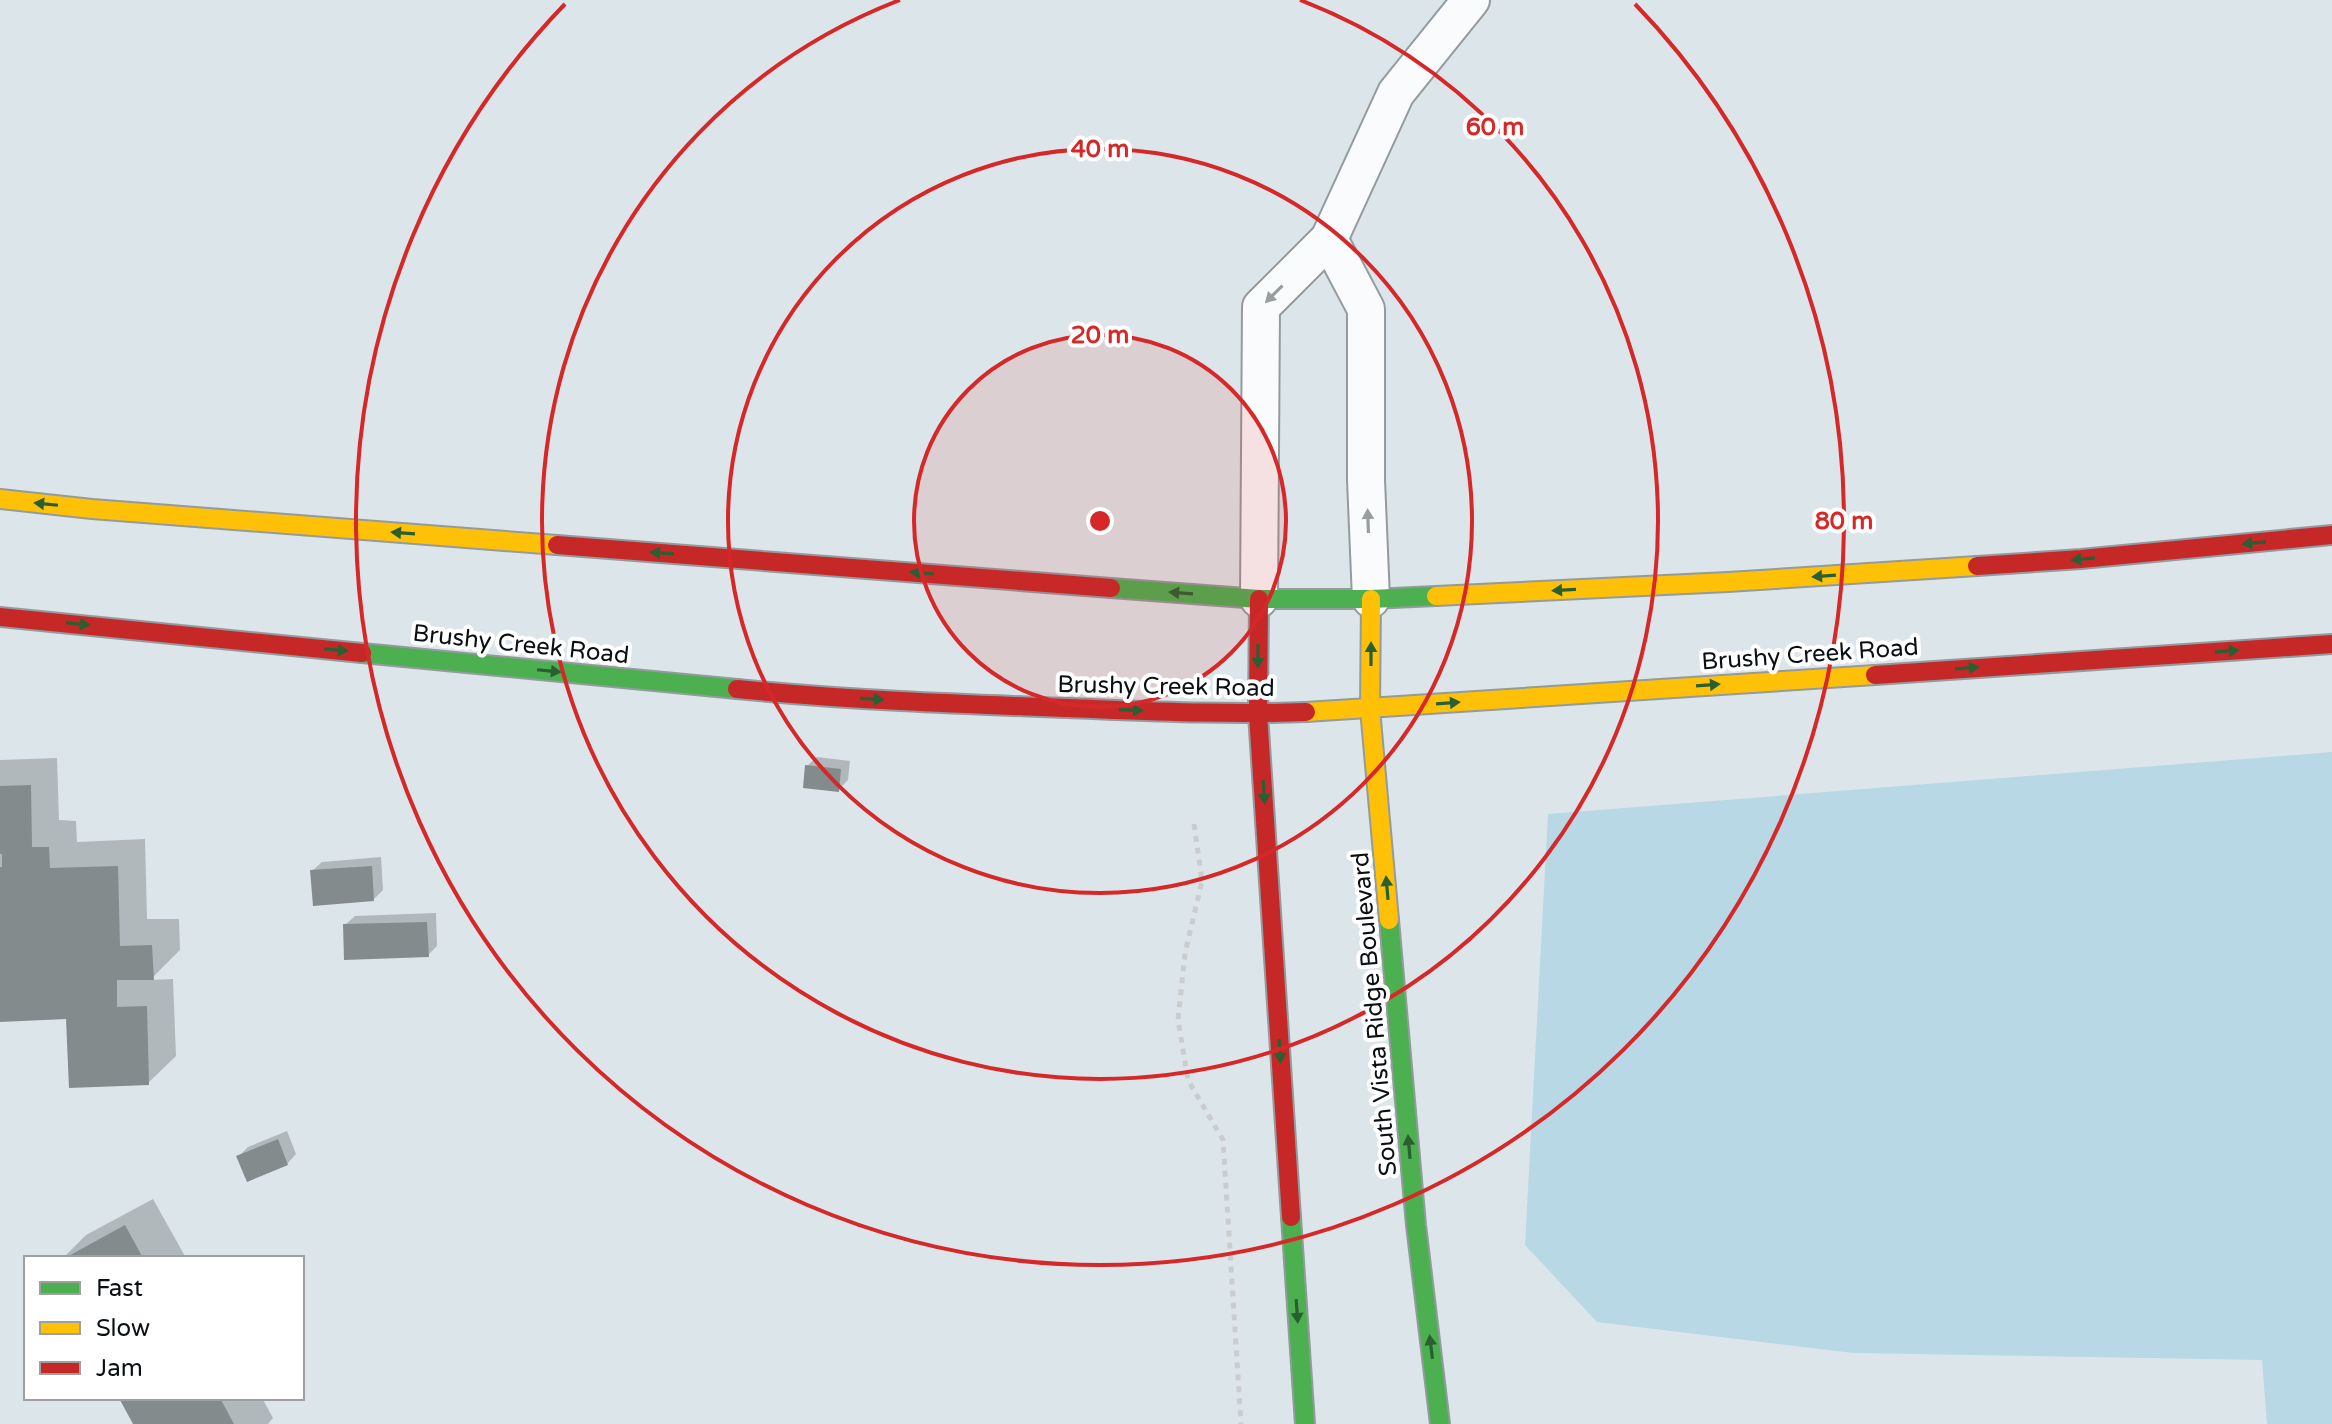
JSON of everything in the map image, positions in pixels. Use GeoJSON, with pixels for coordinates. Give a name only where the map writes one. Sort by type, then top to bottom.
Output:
{"type":"FeatureCollection","features":[{"type":"Feature","properties":{"kind":"main road"},"geometry":{"type":"LineString","coordinates":[[0,499],[92,509],[1259,599],[1371,599],[1728,582],[2081,559],[2332,535]]}},
{"type":"Feature","properties":{"kind":"main road"},"geometry":{"type":"LineString","coordinates":[[1259,599],[1258,714],[1305,1424]]}},
{"type":"Feature","properties":{"kind":"main road","name":"South Vista Ridge Boulevard"},"geometry":{"type":"LineString","coordinates":[[1371,599],[1370,709],[1416,1225],[1440,1424]]}},
{"type":"Feature","properties":{"kind":"main road","name":"Brushy Creek Road"},"geometry":{"type":"LineString","coordinates":[[0,617],[794,695],[975,705],[1258,714],[2332,644]]}},
{"type":"Feature","properties":{"kind":"lane"},"geometry":{"type":"LineString","coordinates":[[1259,599],[1261,307],[1329,239],[1396,93],[1471,0]]}},
{"type":"Feature","properties":{"kind":"lane"},"geometry":{"type":"LineString","coordinates":[[1329,239],[1366,309],[1366,480],[1371,599]]}},
{"type":"Feature","properties":{"kind":"path"},"geometry":{"type":"LineString","coordinates":[[1194,824],[1202,881],[1185,953],[1178,1020],[1188,1080],[1223,1140],[1241,1424]]}},
{"type":"Feature","properties":{"kind":"shaded area"},"geometry":{"type":"Polygon","coordinates":[[[2332,752],[2332,1424],[2267,1424],[2262,1360],[1853,1353],[1597,1322],[1525,1245],[1548,814],[2332,752]]]}},
{"type":"Feature","properties":{"kind":"building"},"geometry":{"type":"Polygon","coordinates":[[[805,765],[841,769],[839,792],[803,788],[805,765]]]}},
{"type":"Feature","properties":{"kind":"building"},"geometry":{"type":"Polygon","coordinates":[[[31,785],[32,847],[49,847],[50,868],[118,866],[120,946],[152,945],[154,980],[117,980],[117,1007],[147,1006],[149,1085],[69,1088],[66,1019],[0,1022],[0,786],[31,785]]]}},
{"type":"Feature","properties":{"kind":"building"},"geometry":{"type":"Polygon","coordinates":[[[372,866],[374,901],[313,906],[310,870],[372,866]]]}},
{"type":"Feature","properties":{"kind":"building"},"geometry":{"type":"Polygon","coordinates":[[[427,922],[429,957],[344,960],[343,924],[427,922]]]}},
{"type":"Feature","properties":{"kind":"building"},"geometry":{"type":"Polygon","coordinates":[[[278,1139],[288,1165],[247,1182],[236,1156],[278,1139]]]}},
{"type":"Feature","properties":{"kind":"building"},"geometry":{"type":"Polygon","coordinates":[[[125,1225],[142,1256],[69,1256],[125,1225]]]}},
{"type":"Feature","properties":{"kind":"building"},"geometry":{"type":"Polygon","coordinates":[[[120,1400],[221,1400],[234,1424],[133,1424],[120,1400]]]}},
{"type":"Feature","properties":{"kind":"traffic: fast"},"geometry":{"type":"LineString","coordinates":[[1111,588],[1259,599],[1436,596]]}},
{"type":"Feature","properties":{"kind":"traffic: fast"},"geometry":{"type":"LineString","coordinates":[[362,653],[737,689]]}},
{"type":"Feature","properties":{"kind":"traffic: fast"},"geometry":{"type":"LineString","coordinates":[[1389,920],[1416,1225],[1440,1424]]}},
{"type":"Feature","properties":{"kind":"traffic: fast"},"geometry":{"type":"LineString","coordinates":[[1291,1217],[1305,1424]]}},
{"type":"Feature","properties":{"kind":"traffic: slow"},"geometry":{"type":"LineString","coordinates":[[0,499],[557,545]]}},
{"type":"Feature","properties":{"kind":"traffic: slow"},"geometry":{"type":"LineString","coordinates":[[1436,596],[1977,566]]}},
{"type":"Feature","properties":{"kind":"traffic: slow"},"geometry":{"type":"LineString","coordinates":[[1371,599],[1370,709],[1389,920]]}},
{"type":"Feature","properties":{"kind":"traffic: slow"},"geometry":{"type":"LineString","coordinates":[[1306,712],[1875,675]]}},
{"type":"Feature","properties":{"kind":"traffic: jam"},"geometry":{"type":"LineString","coordinates":[[1977,566],[2332,535]]}},
{"type":"Feature","properties":{"kind":"traffic: jam"},"geometry":{"type":"LineString","coordinates":[[557,545],[1111,588]]}},
{"type":"Feature","properties":{"kind":"traffic: jam"},"geometry":{"type":"LineString","coordinates":[[1259,599],[1258,714],[1291,1217]]}},
{"type":"Feature","properties":{"kind":"traffic: jam"},"geometry":{"type":"LineString","coordinates":[[0,617],[362,653]]}},
{"type":"Feature","properties":{"kind":"traffic: jam"},"geometry":{"type":"LineString","coordinates":[[1875,675],[2332,644]]}},
{"type":"Feature","properties":{"kind":"traffic: jam"},"geometry":{"type":"LineString","coordinates":[[737,689],[984,705],[1186,712],[1306,712]]}}]}
